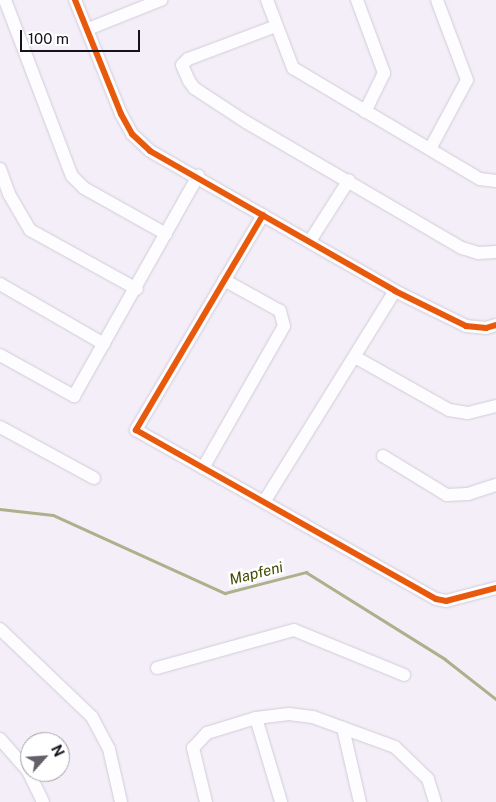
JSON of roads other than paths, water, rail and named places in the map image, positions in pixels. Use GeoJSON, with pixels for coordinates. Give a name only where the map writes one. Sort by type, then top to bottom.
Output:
{"type":"FeatureCollection","features":[{"type":"Feature","properties":{"kind":"street"},"geometry":{"type":"LineString","coordinates":[[75,0],[132,134],[150,151],[198,176],[394,292],[466,326],[486,328],[496,325]]}},
{"type":"Feature","properties":{"kind":"street"},"geometry":{"type":"LineString","coordinates":[[267,0],[293,68],[480,180],[496,180]]}},
{"type":"Feature","properties":{"kind":"street"},"geometry":{"type":"LineString","coordinates":[[357,0],[384,73],[365,112]]}},
{"type":"Feature","properties":{"kind":"street"},"geometry":{"type":"LineString","coordinates":[[430,149],[467,80],[437,0]]}},
{"type":"Feature","properties":{"kind":"street"},"geometry":{"type":"LineString","coordinates":[[7,1],[72,176],[84,188],[166,234]]}},
{"type":"Feature","properties":{"kind":"street"},"geometry":{"type":"LineString","coordinates":[[88,29],[159,1]]}},
{"type":"Feature","properties":{"kind":"street"},"geometry":{"type":"LineString","coordinates":[[276,26],[188,59],[182,64],[188,81],[246,122],[349,180],[462,248],[478,252],[496,252]]}},
{"type":"Feature","properties":{"kind":"street"},"geometry":{"type":"LineString","coordinates":[[0,169],[4,196],[30,230],[137,289]]}},
{"type":"Feature","properties":{"kind":"street"},"geometry":{"type":"LineString","coordinates":[[0,355],[74,396],[137,289],[198,176]]}},
{"type":"Feature","properties":{"kind":"street"},"geometry":{"type":"LineString","coordinates":[[310,241],[349,180]]}},
{"type":"Feature","properties":{"kind":"street"},"geometry":{"type":"LineString","coordinates":[[263,215],[136,430],[436,599],[446,601],[496,588]]}},
{"type":"Feature","properties":{"kind":"street"},"geometry":{"type":"LineString","coordinates":[[204,468],[284,326],[280,311],[224,280]]}},
{"type":"Feature","properties":{"kind":"street"},"geometry":{"type":"LineString","coordinates":[[0,284],[104,344]]}},
{"type":"Feature","properties":{"kind":"street"},"geometry":{"type":"LineString","coordinates":[[264,502],[394,292]]}},
{"type":"Feature","properties":{"kind":"street"},"geometry":{"type":"LineString","coordinates":[[355,357],[450,410],[468,413],[496,406]]}},
{"type":"Feature","properties":{"kind":"street"},"geometry":{"type":"LineString","coordinates":[[0,427],[94,478]]}},
{"type":"Feature","properties":{"kind":"street"},"geometry":{"type":"LineString","coordinates":[[383,456],[448,495],[468,494],[496,485]]}},
{"type":"Feature","properties":{"kind":"street"},"geometry":{"type":"LineString","coordinates":[[0,629],[92,717],[108,749],[122,802]]}},
{"type":"Feature","properties":{"kind":"street"},"geometry":{"type":"LineString","coordinates":[[157,668],[294,630],[404,675]]}},
{"type":"Feature","properties":{"kind":"street"},"geometry":{"type":"LineString","coordinates":[[206,802],[193,748],[207,733],[256,718],[289,714],[313,717],[395,747],[428,779],[435,802]]}},
{"type":"Feature","properties":{"kind":"street"},"geometry":{"type":"LineString","coordinates":[[256,718],[281,802]]}},
{"type":"Feature","properties":{"kind":"street"},"geometry":{"type":"LineString","coordinates":[[343,728],[360,802]]}},
{"type":"Feature","properties":{"kind":"street"},"geometry":{"type":"LineString","coordinates":[[0,739],[28,771],[43,802]]}},
{"type":"Feature","properties":{"kind":"waterway","name":"Mapfeni"},"geometry":{"type":"LineString","coordinates":[[0,509],[53,515],[225,593],[306,572],[445,659],[496,699]]}}]}
